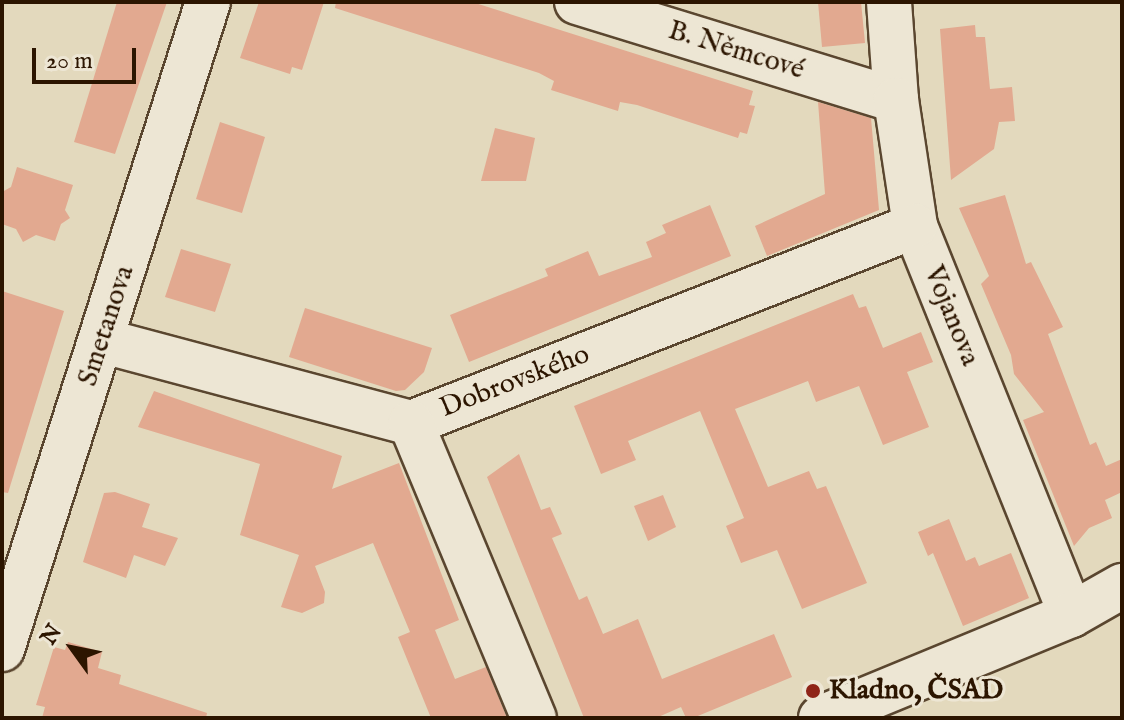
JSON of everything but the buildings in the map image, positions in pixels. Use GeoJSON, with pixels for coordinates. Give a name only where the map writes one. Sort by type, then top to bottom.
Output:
{"type":"FeatureCollection","features":[{"type":"Feature","properties":{"kind":"street","name":"Smetanova"},"geometry":{"type":"LineString","coordinates":[[2,649],[103,341],[208,2]]}},
{"type":"Feature","properties":{"kind":"street","name":"B. Němcové"},"geometry":{"type":"LineString","coordinates":[[577,2],[896,100]]}},
{"type":"Feature","properties":{"kind":"street","name":"Vojanova"},"geometry":{"type":"LineString","coordinates":[[889,2],[896,100],[915,226],[1071,615]]}},
{"type":"Feature","properties":{"kind":"street","name":"Dobrovského"},"geometry":{"type":"LineString","coordinates":[[103,341],[411,423],[915,226]]}},
{"type":"Feature","properties":{"kind":"street"},"geometry":{"type":"LineString","coordinates":[[411,423],[534,718]]}},
{"type":"Feature","properties":{"kind":"street"},"geometry":{"type":"LineString","coordinates":[[821,718],[1071,615],[1122,586]]}},
{"type":"Feature","properties":{"kind":"place","name":"Kladno, ČSAD"},"geometry":{"type":"Point","coordinates":[813,691]}}]}
